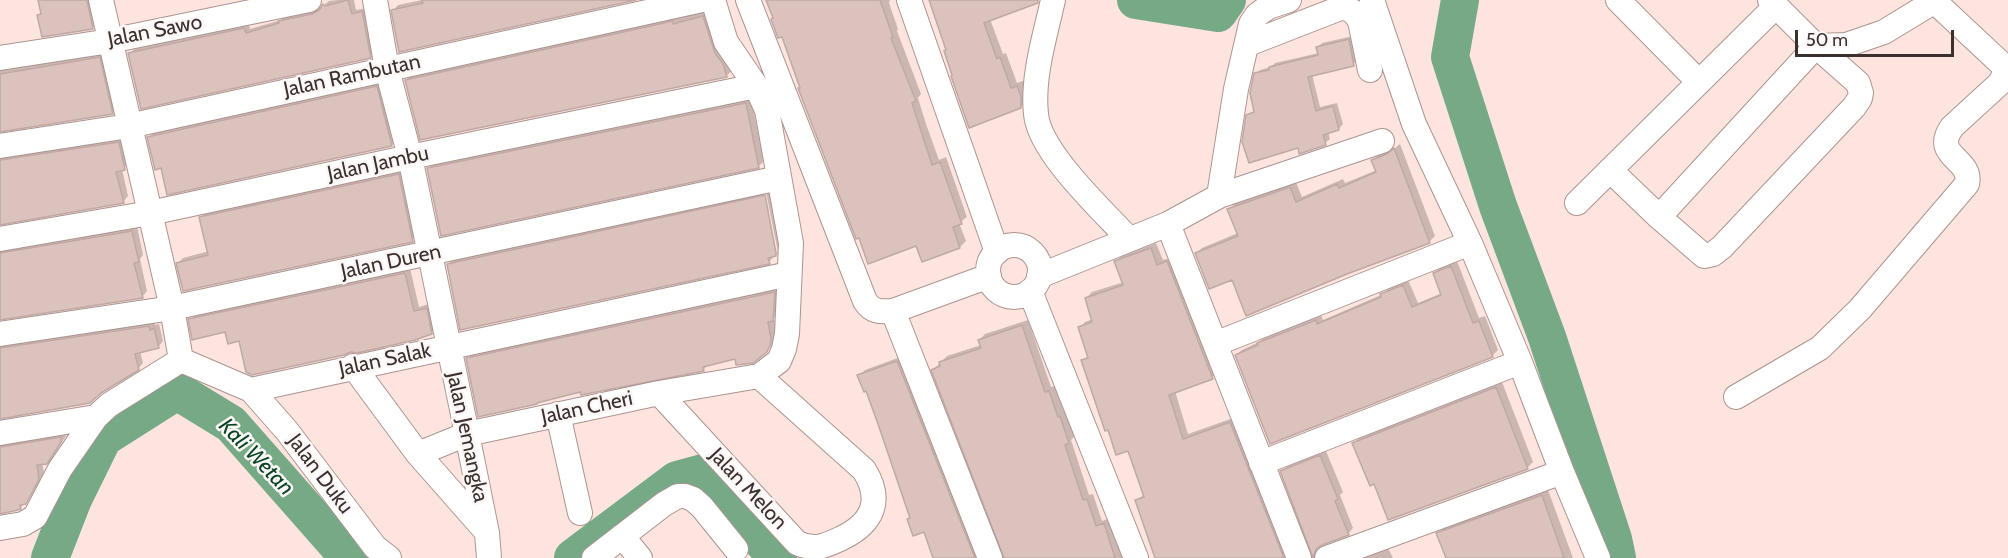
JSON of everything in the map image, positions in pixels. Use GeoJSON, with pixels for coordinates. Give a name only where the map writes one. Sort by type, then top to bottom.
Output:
{"type":"FeatureCollection","features":[{"type":"Feature","properties":{"kind":"street"},"geometry":{"type":"LineString","coordinates":[[101,0],[172,308],[181,360]]}},
{"type":"Feature","properties":{"kind":"street","name":"Jalan Sawo"},"geometry":{"type":"LineString","coordinates":[[0,58],[110,41],[309,0]]}},
{"type":"Feature","properties":{"kind":"street","name":"Jalan Jemangka"},"geometry":{"type":"LineString","coordinates":[[375,0],[387,69],[410,157],[467,434],[487,533],[489,558]]}},
{"type":"Feature","properties":{"kind":"street","name":"Jalan Rambutan"},"geometry":{"type":"LineString","coordinates":[[0,146],[129,126],[702,0]]}},
{"type":"Feature","properties":{"kind":"street"},"geometry":{"type":"LineString","coordinates":[[713,0],[726,42],[756,86],[767,110],[791,243],[784,349],[779,361],[759,376]]}},
{"type":"Feature","properties":{"kind":"street"},"geometry":{"type":"LineString","coordinates":[[748,0],[865,301],[870,308],[880,312],[893,311],[988,276]]}},
{"type":"Feature","properties":{"kind":"street"},"geometry":{"type":"LineString","coordinates":[[909,0],[997,252]]}},
{"type":"Feature","properties":{"kind":"street"},"geometry":{"type":"LineString","coordinates":[[1053,0],[1038,76],[1036,117],[1044,139],[1076,182],[1129,239]]}},
{"type":"Feature","properties":{"kind":"street"},"geometry":{"type":"LineString","coordinates":[[1219,196],[1236,89],[1251,24],[1257,15],[1268,7],[1289,0]]}},
{"type":"Feature","properties":{"kind":"street"},"geometry":{"type":"LineString","coordinates":[[1372,0],[1414,124],[1470,243],[1598,558]]}},
{"type":"Feature","properties":{"kind":"street"},"geometry":{"type":"LineString","coordinates":[[1618,0],[1698,81]]}},
{"type":"Feature","properties":{"kind":"street"},"geometry":{"type":"LineString","coordinates":[[1659,217],[1816,46],[1846,45],[1884,32],[1934,1],[2008,69],[2000,83],[1952,127],[1947,135],[1945,143],[1949,152],[1966,170],[1969,178],[1967,184],[1860,309],[1820,348],[1736,397]]}},
{"type":"Feature","properties":{"kind":"street"},"geometry":{"type":"LineString","coordinates":[[1577,203],[1773,3],[1816,46],[1858,83],[1861,93],[1854,107],[1713,254],[1704,256],[1697,251],[1610,170]]}},
{"type":"Feature","properties":{"kind":"street"},"geometry":{"type":"LineString","coordinates":[[1248,44],[1343,7],[1354,12],[1360,21],[1370,70]]}},
{"type":"Feature","properties":{"kind":"street","name":"Jalan Jambu"},"geometry":{"type":"LineString","coordinates":[[0,239],[150,213],[756,86]]}},
{"type":"Feature","properties":{"kind":"street"},"geometry":{"type":"LineString","coordinates":[[1136,558],[1035,284],[1038,261],[1027,248],[1011,245],[1004,247],[991,259],[988,276],[993,286],[1000,293],[1020,296],[1035,284],[1129,239],[1168,224],[1219,196],[1382,141]]}},
{"type":"Feature","properties":{"kind":"street","name":"Jalan Duren"},"geometry":{"type":"LineString","coordinates":[[0,334],[172,308],[779,178]]}},
{"type":"Feature","properties":{"kind":"street"},"geometry":{"type":"LineString","coordinates":[[1168,224],[1299,558]]}},
{"type":"Feature","properties":{"kind":"street"},"geometry":{"type":"LineString","coordinates":[[1215,345],[1470,243]]}},
{"type":"Feature","properties":{"kind":"street","name":"Jalan Salak"},"geometry":{"type":"LineString","coordinates":[[251,390],[789,274]]}},
{"type":"Feature","properties":{"kind":"street"},"geometry":{"type":"LineString","coordinates":[[893,311],[990,558]]}},
{"type":"Feature","properties":{"kind":"street"},"geometry":{"type":"LineString","coordinates":[[181,360],[251,390]]}},
{"type":"Feature","properties":{"kind":"street"},"geometry":{"type":"LineString","coordinates":[[0,528],[23,524],[35,517],[60,469],[96,417],[110,405],[181,360]]}},
{"type":"Feature","properties":{"kind":"street"},"geometry":{"type":"LineString","coordinates":[[1262,463],[1520,362]]}},
{"type":"Feature","properties":{"kind":"street"},"geometry":{"type":"LineString","coordinates":[[354,366],[418,454],[487,533]]}},
{"type":"Feature","properties":{"kind":"street","name":"Jalan Melon"},"geometry":{"type":"LineString","coordinates":[[659,393],[797,543],[808,548],[822,548],[857,530],[872,512],[872,483],[864,470],[759,376]]}},
{"type":"Feature","properties":{"kind":"street","name":"Jalan Cheri"},"geometry":{"type":"LineString","coordinates":[[418,454],[467,434],[659,393],[759,376]]}},
{"type":"Feature","properties":{"kind":"street","name":"Jalan Duku"},"geometry":{"type":"LineString","coordinates":[[251,390],[287,431],[375,547],[388,558]]}},
{"type":"Feature","properties":{"kind":"street"},"geometry":{"type":"LineString","coordinates":[[558,414],[580,513]]}},
{"type":"Feature","properties":{"kind":"street"},"geometry":{"type":"LineString","coordinates":[[0,433],[96,417]]}},
{"type":"Feature","properties":{"kind":"street"},"geometry":{"type":"LineString","coordinates":[[1327,558],[1562,472]]}},
{"type":"Feature","properties":{"kind":"street"},"geometry":{"type":"LineString","coordinates":[[594,558],[664,504],[678,496],[693,499],[702,507],[736,549]]}},
{"type":"Feature","properties":{"kind":"street"},"geometry":{"type":"LineString","coordinates":[[622,536],[640,558]]}},
{"type":"Feature","properties":{"kind":"building"},"geometry":{"type":"Polygon","coordinates":[[[38,0],[87,0],[93,29],[42,37],[37,15],[41,14],[38,0]]]}},
{"type":"Feature","properties":{"kind":"building"},"geometry":{"type":"Polygon","coordinates":[[[348,0],[352,14],[362,11],[371,58],[141,109],[128,53],[244,28],[246,33],[279,23],[278,21],[312,14],[323,4],[325,6],[348,0]]]}},
{"type":"Feature","properties":{"kind":"building"},"geometry":{"type":"Polygon","coordinates":[[[422,0],[636,0],[399,52],[391,10],[423,3],[422,0]]]}},
{"type":"Feature","properties":{"kind":"building"},"geometry":{"type":"Polygon","coordinates":[[[766,0],[880,0],[893,37],[891,38],[916,101],[912,103],[932,165],[940,162],[962,224],[953,227],[960,248],[922,262],[916,246],[868,264],[859,238],[856,239],[798,88],[800,88],[782,37],[778,38],[766,0]]]}},
{"type":"Feature","properties":{"kind":"building"},"geometry":{"type":"Polygon","coordinates":[[[929,0],[1038,0],[1038,3],[984,23],[997,59],[1000,57],[1011,88],[1017,86],[1021,96],[1021,108],[969,128],[929,0]]]}},
{"type":"Feature","properties":{"kind":"building"},"geometry":{"type":"Polygon","coordinates":[[[703,16],[715,53],[723,64],[727,77],[420,140],[405,80],[703,16]]]}},
{"type":"Feature","properties":{"kind":"building"},"geometry":{"type":"Polygon","coordinates":[[[1349,39],[1354,66],[1308,77],[1316,111],[1333,106],[1339,130],[1323,135],[1326,145],[1299,154],[1298,148],[1249,163],[1242,142],[1246,115],[1254,112],[1250,93],[1254,73],[1318,55],[1316,47],[1349,39]]]}},
{"type":"Feature","properties":{"kind":"building"},"geometry":{"type":"Polygon","coordinates":[[[100,57],[113,114],[0,132],[0,74],[100,57]]]}},
{"type":"Feature","properties":{"kind":"building"},"geometry":{"type":"Polygon","coordinates":[[[377,86],[392,146],[167,195],[161,168],[155,170],[147,137],[377,86]]]}},
{"type":"Feature","properties":{"kind":"building"},"geometry":{"type":"Polygon","coordinates":[[[746,103],[759,168],[441,236],[427,168],[746,103]]]}},
{"type":"Feature","properties":{"kind":"building"},"geometry":{"type":"Polygon","coordinates":[[[119,142],[125,170],[116,172],[124,203],[0,225],[0,160],[119,142]]]}},
{"type":"Feature","properties":{"kind":"building"},"geometry":{"type":"Polygon","coordinates":[[[1394,148],[1430,243],[1246,316],[1232,280],[1209,289],[1195,253],[1238,236],[1227,209],[1290,187],[1296,202],[1337,184],[1339,188],[1376,172],[1371,160],[1387,154],[1394,148]]]}},
{"type":"Feature","properties":{"kind":"building"},"geometry":{"type":"Polygon","coordinates":[[[399,174],[413,242],[183,291],[176,263],[208,255],[199,217],[399,174]]]}},
{"type":"Feature","properties":{"kind":"building"},"geometry":{"type":"Polygon","coordinates":[[[765,195],[776,253],[776,256],[768,258],[770,264],[460,330],[447,264],[765,195]]]}},
{"type":"Feature","properties":{"kind":"building"},"geometry":{"type":"Polygon","coordinates":[[[132,231],[139,262],[134,263],[143,298],[0,320],[0,253],[132,231]]]}},
{"type":"Feature","properties":{"kind":"building"},"geometry":{"type":"Polygon","coordinates":[[[1151,248],[1157,265],[1167,261],[1213,379],[1169,395],[1183,439],[1230,422],[1284,558],[1155,558],[1135,500],[1144,497],[1128,451],[1116,455],[1108,430],[1105,431],[1081,360],[1088,358],[1078,327],[1092,322],[1085,298],[1123,285],[1114,261],[1151,248]]]}},
{"type":"Feature","properties":{"kind":"building"},"geometry":{"type":"Polygon","coordinates":[[[1451,266],[1473,323],[1479,321],[1493,357],[1270,444],[1235,355],[1258,345],[1257,343],[1316,320],[1317,324],[1381,297],[1380,294],[1403,285],[1412,307],[1441,295],[1433,273],[1451,266]]]}},
{"type":"Feature","properties":{"kind":"building"},"geometry":{"type":"Polygon","coordinates":[[[405,273],[414,311],[427,308],[432,334],[415,340],[252,375],[246,372],[239,341],[228,344],[225,332],[192,340],[188,319],[405,273]]]}},
{"type":"Feature","properties":{"kind":"building"},"geometry":{"type":"Polygon","coordinates":[[[775,292],[773,321],[768,322],[770,345],[767,352],[753,363],[736,365],[735,359],[703,367],[704,371],[581,395],[580,392],[478,417],[466,358],[775,292]]]}},
{"type":"Feature","properties":{"kind":"building"},"geometry":{"type":"Polygon","coordinates":[[[1022,325],[1045,392],[1049,391],[1058,417],[1060,416],[1069,443],[1065,445],[1083,500],[1087,499],[1096,526],[1104,523],[1115,558],[1004,558],[931,370],[940,366],[939,362],[981,348],[978,340],[1022,325]]]}},
{"type":"Feature","properties":{"kind":"building"},"geometry":{"type":"Polygon","coordinates":[[[149,326],[150,330],[154,328],[159,348],[135,354],[139,370],[101,393],[90,403],[0,419],[0,348],[149,326]]]}},
{"type":"Feature","properties":{"kind":"building"},"geometry":{"type":"Polygon","coordinates":[[[897,361],[975,558],[933,558],[924,532],[913,536],[907,519],[910,518],[878,424],[866,391],[864,392],[857,375],[897,361]]]}},
{"type":"Feature","properties":{"kind":"building"},"geometry":{"type":"Polygon","coordinates":[[[1496,387],[1528,469],[1388,520],[1374,484],[1370,486],[1352,443],[1496,387]]]}},
{"type":"Feature","properties":{"kind":"building"},"geometry":{"type":"Polygon","coordinates":[[[61,437],[61,442],[47,464],[37,465],[39,479],[26,504],[20,505],[21,509],[0,514],[0,447],[61,437]]]}},
{"type":"Feature","properties":{"kind":"building"},"geometry":{"type":"Polygon","coordinates":[[[1320,455],[1338,499],[1335,501],[1349,535],[1322,545],[1316,549],[1313,558],[1280,471],[1320,455]]]}},
{"type":"Feature","properties":{"kind":"building"},"geometry":{"type":"Polygon","coordinates":[[[1542,495],[1564,558],[1446,558],[1436,533],[1542,495]]]}},
{"type":"Feature","properties":{"kind":"waterway"},"geometry":{"type":"LineString","coordinates":[[1136,0],[1218,13],[1227,0]]}},
{"type":"Feature","properties":{"kind":"waterway"},"geometry":{"type":"LineString","coordinates":[[1460,0],[1450,57],[1498,206],[1547,337],[1613,539],[1617,558]]}},
{"type":"Feature","properties":{"kind":"waterway","name":"Kali Wetan"},"geometry":{"type":"LineString","coordinates":[[50,558],[73,499],[103,438],[177,391],[231,424],[342,550],[356,558]]}},
{"type":"Feature","properties":{"kind":"waterway","name":"Kali Wetan"},"geometry":{"type":"LineString","coordinates":[[573,558],[677,480],[699,474],[778,558]]}}]}
